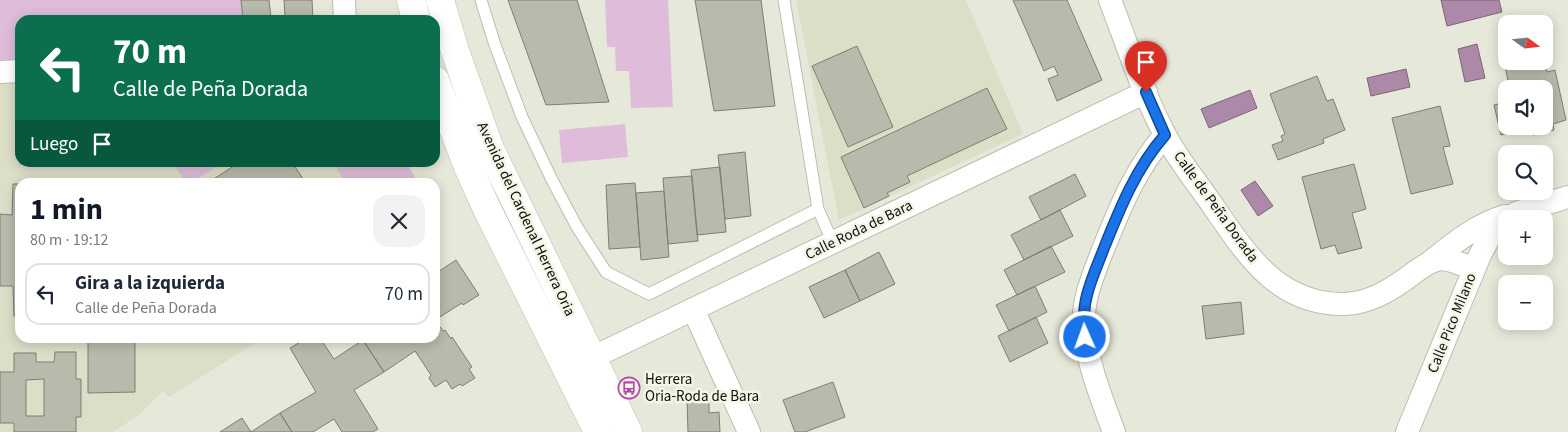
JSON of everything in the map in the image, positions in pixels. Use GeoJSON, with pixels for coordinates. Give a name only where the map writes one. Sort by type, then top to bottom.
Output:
{"type":"FeatureCollection","features":[{"type":"Feature","properties":{"kind":"main road"},"geometry":{"type":"LineString","coordinates":[[411,0],[415,15]]}},
{"type":"Feature","properties":{"kind":"main road","name":"Avenida del Cardenal Herrera Oria"},"geometry":{"type":"LineString","coordinates":[[440,0],[455,51],[490,149],[628,432]]}},
{"type":"Feature","properties":{"kind":"main road","name":"Avenida del Cardenal Herrera Oria"},"geometry":{"type":"LineString","coordinates":[[440,94],[461,151],[483,201],[598,432]]}},
{"type":"Feature","properties":{"kind":"street"},"geometry":{"type":"LineString","coordinates":[[344,0],[345,15]]}},
{"type":"Feature","properties":{"kind":"street","name":"Calle de Peña Dorada"},"geometry":{"type":"LineString","coordinates":[[1110,0],[1165,135],[1240,244],[1268,277],[1282,287],[1316,301],[1344,304],[1358,303],[1379,296],[1428,263]]}},
{"type":"Feature","properties":{"kind":"street"},"geometry":{"type":"LineString","coordinates":[[0,72],[15,72]]}},
{"type":"Feature","properties":{"kind":"street","name":"Calle Roda de Bara"},"geometry":{"type":"LineString","coordinates":[[567,370],[1146,92]]}},
{"type":"Feature","properties":{"kind":"street"},"geometry":{"type":"LineString","coordinates":[[1114,432],[1092,373],[1087,349],[1084,324],[1086,295],[1115,219],[1133,180],[1147,157],[1165,135]]}},
{"type":"Feature","properties":{"kind":"street"},"geometry":{"type":"LineString","coordinates":[[1530,210],[1568,197]]}},
{"type":"Feature","properties":{"kind":"street"},"geometry":{"type":"LineString","coordinates":[[1536,210],[1568,202]]}},
{"type":"Feature","properties":{"kind":"street"},"geometry":{"type":"LineString","coordinates":[[1428,263],[1466,233],[1489,221],[1498,219]]}},
{"type":"Feature","properties":{"kind":"street","name":"Calle Pico Milano"},"geometry":{"type":"LineString","coordinates":[[1407,432],[1478,260],[1490,236],[1498,230]]}},
{"type":"Feature","properties":{"kind":"street"},"geometry":{"type":"LineString","coordinates":[[1428,263],[1440,259],[1448,259],[1468,266],[1478,260],[1480,246],[1466,233]]}},
{"type":"Feature","properties":{"kind":"street"},"geometry":{"type":"LineString","coordinates":[[693,309],[749,432]]}},
{"type":"Feature","properties":{"kind":"lane"},"geometry":{"type":"LineString","coordinates":[[481,0],[495,45],[522,116],[552,180],[573,219],[606,272],[649,294],[818,209]]}},
{"type":"Feature","properties":{"kind":"lane"},"geometry":{"type":"LineString","coordinates":[[784,0],[818,209],[834,243]]}},
{"type":"Feature","properties":{"kind":"shaded area"},"geometry":{"type":"Polygon","coordinates":[[[0,0],[241,0],[242,15],[15,15],[15,61],[0,62],[0,0]]]}},
{"type":"Feature","properties":{"kind":"shaded area"},"geometry":{"type":"Polygon","coordinates":[[[605,0],[668,0],[673,107],[631,108],[629,71],[616,71],[615,47],[607,47],[605,0]]]}},
{"type":"Feature","properties":{"kind":"shaded area"},"geometry":{"type":"Polygon","coordinates":[[[796,0],[966,0],[1023,134],[839,220],[796,0]]]}},
{"type":"Feature","properties":{"kind":"shaded area"},"geometry":{"type":"Polygon","coordinates":[[[1441,0],[1499,0],[1502,12],[1447,26],[1441,0]]]}},
{"type":"Feature","properties":{"kind":"shaded area"},"geometry":{"type":"Polygon","coordinates":[[[1477,44],[1485,78],[1465,82],[1458,49],[1477,44]]]}},
{"type":"Feature","properties":{"kind":"shaded area"},"geometry":{"type":"Polygon","coordinates":[[[1406,69],[1410,87],[1371,96],[1367,78],[1406,69]]]}},
{"type":"Feature","properties":{"kind":"shaded area"},"geometry":{"type":"Polygon","coordinates":[[[15,75],[15,167],[409,167],[415,178],[15,178],[15,343],[255,343],[169,397],[163,391],[140,414],[113,432],[0,432],[0,76],[15,75]]]}},
{"type":"Feature","properties":{"kind":"shaded area"},"geometry":{"type":"Polygon","coordinates":[[[1250,90],[1257,108],[1209,128],[1201,109],[1250,90]]]}},
{"type":"Feature","properties":{"kind":"shaded area"},"geometry":{"type":"Polygon","coordinates":[[[625,124],[628,157],[562,163],[559,130],[625,124]]]}},
{"type":"Feature","properties":{"kind":"shaded area"},"geometry":{"type":"Polygon","coordinates":[[[176,167],[216,167],[199,178],[183,178],[176,167]]]}},
{"type":"Feature","properties":{"kind":"shaded area"},"geometry":{"type":"Polygon","coordinates":[[[336,167],[409,167],[415,178],[343,178],[336,167]]]}},
{"type":"Feature","properties":{"kind":"shaded area"},"geometry":{"type":"Polygon","coordinates":[[[1255,181],[1273,206],[1258,216],[1241,190],[1255,181]]]}},
{"type":"Feature","properties":{"kind":"building"},"geometry":{"type":"Polygon","coordinates":[[[241,0],[269,0],[271,15],[242,15],[241,0]]]}},
{"type":"Feature","properties":{"kind":"building"},"geometry":{"type":"Polygon","coordinates":[[[284,0],[312,0],[313,15],[285,15],[284,0]]]}},
{"type":"Feature","properties":{"kind":"building"},"geometry":{"type":"Polygon","coordinates":[[[508,0],[577,0],[609,102],[546,105],[508,0]]]}},
{"type":"Feature","properties":{"kind":"building"},"geometry":{"type":"Polygon","coordinates":[[[695,0],[761,0],[775,106],[714,111],[695,0]]]}},
{"type":"Feature","properties":{"kind":"building"},"geometry":{"type":"Polygon","coordinates":[[[1013,0],[1067,0],[1102,80],[1057,101],[1048,79],[1058,75],[1054,66],[1044,71],[1013,0]]]}},
{"type":"Feature","properties":{"kind":"building"},"geometry":{"type":"Polygon","coordinates":[[[857,46],[893,127],[848,147],[812,66],[857,46]]]}},
{"type":"Feature","properties":{"kind":"building"},"geometry":{"type":"Polygon","coordinates":[[[1506,70],[1547,70],[1547,72],[1555,70],[1566,120],[1553,124],[1553,80],[1508,80],[1506,70]]]}},
{"type":"Feature","properties":{"kind":"building"},"geometry":{"type":"Polygon","coordinates":[[[1317,76],[1327,101],[1333,99],[1345,130],[1323,139],[1324,143],[1278,160],[1272,145],[1283,141],[1281,136],[1285,134],[1270,94],[1317,76]]]}},
{"type":"Feature","properties":{"kind":"building"},"geometry":{"type":"Polygon","coordinates":[[[987,88],[1007,129],[907,176],[910,182],[887,193],[889,196],[864,208],[841,157],[987,88]]]}},
{"type":"Feature","properties":{"kind":"building"},"geometry":{"type":"Polygon","coordinates":[[[1498,104],[1498,122],[1494,105],[1498,104]]]}},
{"type":"Feature","properties":{"kind":"building"},"geometry":{"type":"Polygon","coordinates":[[[1440,106],[1450,146],[1443,147],[1453,184],[1411,194],[1392,118],[1440,106]]]}},
{"type":"Feature","properties":{"kind":"building"},"geometry":{"type":"Polygon","coordinates":[[[745,152],[751,216],[725,219],[718,155],[745,152]]]}},
{"type":"Feature","properties":{"kind":"building"},"geometry":{"type":"Polygon","coordinates":[[[1354,164],[1366,209],[1352,213],[1362,248],[1338,254],[1335,245],[1321,249],[1302,177],[1354,164]]]}},
{"type":"Feature","properties":{"kind":"building"},"geometry":{"type":"Polygon","coordinates":[[[232,167],[295,167],[302,178],[215,178],[232,167]]]}},
{"type":"Feature","properties":{"kind":"building"},"geometry":{"type":"Polygon","coordinates":[[[720,167],[726,232],[697,235],[691,170],[720,167]]]}},
{"type":"Feature","properties":{"kind":"building"},"geometry":{"type":"Polygon","coordinates":[[[1075,174],[1086,196],[1041,220],[1029,197],[1075,174]]]}},
{"type":"Feature","properties":{"kind":"building"},"geometry":{"type":"Polygon","coordinates":[[[692,176],[698,241],[668,244],[663,178],[692,176]]]}},
{"type":"Feature","properties":{"kind":"building"},"geometry":{"type":"Polygon","coordinates":[[[635,183],[640,247],[609,249],[606,185],[635,183]]]}},
{"type":"Feature","properties":{"kind":"building"},"geometry":{"type":"Polygon","coordinates":[[[13,184],[15,184],[15,316],[13,286],[0,286],[0,214],[12,215],[13,184]]]}},
{"type":"Feature","properties":{"kind":"building"},"geometry":{"type":"Polygon","coordinates":[[[664,191],[669,257],[641,260],[636,193],[664,191]]]}},
{"type":"Feature","properties":{"kind":"building"},"geometry":{"type":"Polygon","coordinates":[[[1060,210],[1073,236],[1024,260],[1011,235],[1060,210]]]}},
{"type":"Feature","properties":{"kind":"building"},"geometry":{"type":"Polygon","coordinates":[[[1051,246],[1065,272],[1017,295],[1004,270],[1051,246]]]}},
{"type":"Feature","properties":{"kind":"building"},"geometry":{"type":"Polygon","coordinates":[[[879,252],[895,284],[860,301],[845,270],[879,252]]]}},
{"type":"Feature","properties":{"kind":"building"},"geometry":{"type":"Polygon","coordinates":[[[456,260],[479,295],[463,305],[462,303],[440,317],[440,271],[456,260]]]}},
{"type":"Feature","properties":{"kind":"building"},"geometry":{"type":"Polygon","coordinates":[[[845,270],[860,301],[824,318],[809,287],[845,270]]]}},
{"type":"Feature","properties":{"kind":"building"},"geometry":{"type":"Polygon","coordinates":[[[1035,286],[1047,312],[1009,331],[996,305],[1035,286]]]}},
{"type":"Feature","properties":{"kind":"building"},"geometry":{"type":"Polygon","coordinates":[[[1241,302],[1244,334],[1206,339],[1202,306],[1241,302]]]}},
{"type":"Feature","properties":{"kind":"building"},"geometry":{"type":"Polygon","coordinates":[[[1036,317],[1048,343],[1010,362],[998,336],[1036,317]]]}},
{"type":"Feature","properties":{"kind":"building"},"geometry":{"type":"Polygon","coordinates":[[[440,327],[443,331],[445,330],[451,339],[452,337],[472,367],[469,369],[475,378],[462,386],[460,384],[452,389],[446,380],[435,387],[429,378],[431,375],[415,351],[384,372],[365,343],[440,343],[440,327]]]}},
{"type":"Feature","properties":{"kind":"building"},"geometry":{"type":"Polygon","coordinates":[[[88,343],[135,343],[135,392],[88,393],[88,343]]]}},
{"type":"Feature","properties":{"kind":"building"},"geometry":{"type":"Polygon","coordinates":[[[298,343],[323,343],[334,359],[358,343],[365,343],[384,372],[354,390],[378,429],[373,432],[342,432],[334,419],[313,432],[292,432],[280,413],[316,392],[290,348],[298,343]]]}},
{"type":"Feature","properties":{"kind":"building"},"geometry":{"type":"Polygon","coordinates":[[[55,352],[76,352],[76,379],[81,379],[81,417],[76,417],[76,432],[14,432],[14,423],[0,423],[0,372],[14,372],[14,353],[36,353],[36,362],[54,362],[55,352]],[[44,379],[26,380],[26,416],[44,416],[44,379]]]}},
{"type":"Feature","properties":{"kind":"building"},"geometry":{"type":"Polygon","coordinates":[[[833,382],[845,417],[805,432],[795,432],[783,400],[833,382]]]}},
{"type":"Feature","properties":{"kind":"building"},"geometry":{"type":"Polygon","coordinates":[[[687,399],[709,399],[709,413],[719,412],[720,432],[688,432],[687,399]]]}},
{"type":"Feature","properties":{"kind":"building"},"geometry":{"type":"Polygon","coordinates":[[[280,413],[292,432],[251,432],[280,413]]]}},
{"type":"Feature","properties":{"kind":"building"},"geometry":{"type":"Polygon","coordinates":[[[242,418],[251,432],[220,432],[242,418]]]}},
{"type":"Feature","properties":{"kind":"place","name":"Herrera Oria-Roda de Bara"},"geometry":{"type":"Point","coordinates":[629,388]}},
{"type":"Feature","properties":{"kind":"route"},"geometry":{"type":"LineString","coordinates":[[1085,337],[1084,312],[1086,295],[1115,219],[1133,180],[1154,147],[1165,135],[1146,92]]}}]}
